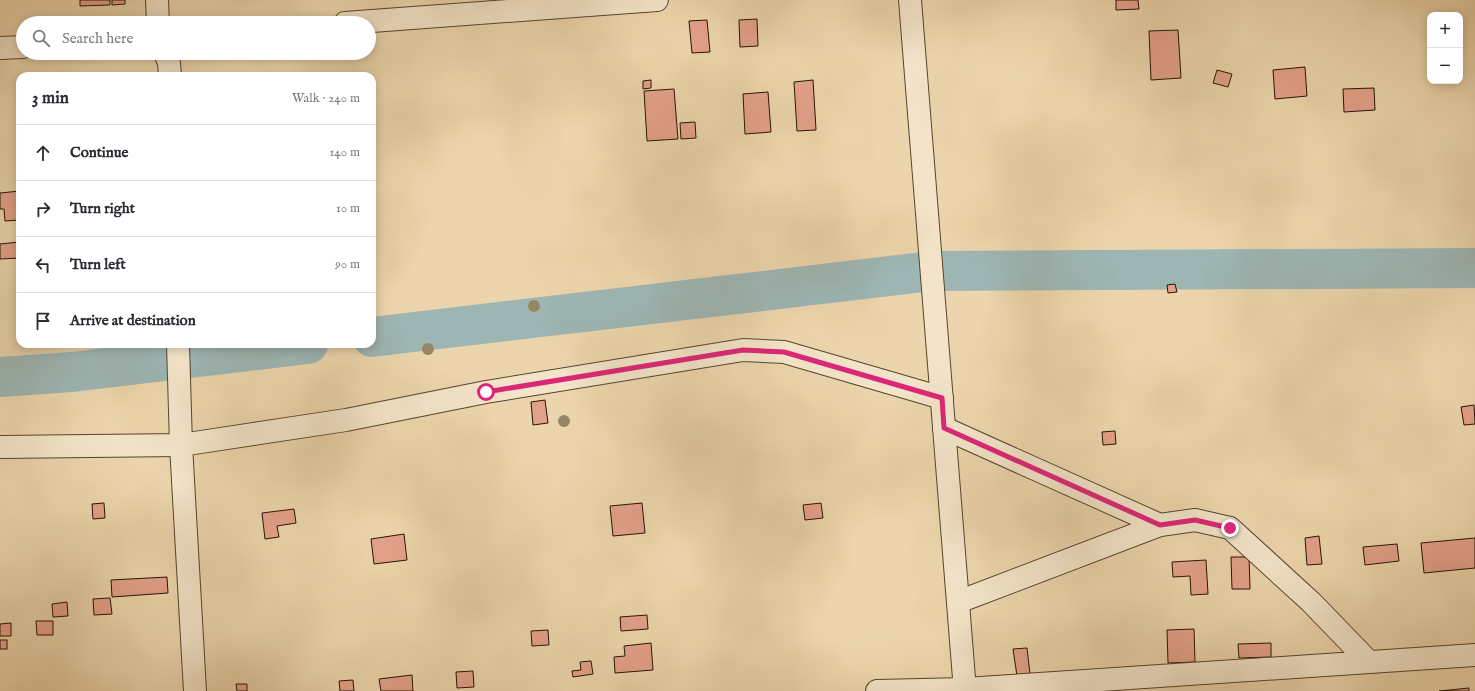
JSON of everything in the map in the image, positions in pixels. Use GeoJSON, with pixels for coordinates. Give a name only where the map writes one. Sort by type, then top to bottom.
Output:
{"type":"FeatureCollection","features":[{"type":"Feature","properties":{"kind":"street"},"geometry":{"type":"LineString","coordinates":[[157,0],[158,16]]}},
{"type":"Feature","properties":{"kind":"street"},"geometry":{"type":"LineString","coordinates":[[376,21],[611,2],[657,0]]}},
{"type":"Feature","properties":{"kind":"street"},"geometry":{"type":"LineString","coordinates":[[910,0],[965,690]]}},
{"type":"Feature","properties":{"kind":"street"},"geometry":{"type":"LineString","coordinates":[[0,48],[16,47]]}},
{"type":"Feature","properties":{"kind":"street"},"geometry":{"type":"LineString","coordinates":[[168,60],[170,72]]}},
{"type":"Feature","properties":{"kind":"street"},"geometry":{"type":"LineString","coordinates":[[178,348],[181,445],[195,691]]}},
{"type":"Feature","properties":{"kind":"street"},"geometry":{"type":"LineString","coordinates":[[0,447],[181,445],[346,420],[486,392],[743,350],[784,352],[942,398]]}},
{"type":"Feature","properties":{"kind":"street"},"geometry":{"type":"LineString","coordinates":[[944,428],[1160,525]]}},
{"type":"Feature","properties":{"kind":"street"},"geometry":{"type":"LineString","coordinates":[[958,602],[1160,525],[1195,520],[1230,528],[1311,602],[1370,662]]}},
{"type":"Feature","properties":{"kind":"street"},"geometry":{"type":"LineString","coordinates":[[877,691],[1117,685],[1370,662],[1475,655]]}},
{"type":"Feature","properties":{"kind":"building"},"geometry":{"type":"Polygon","coordinates":[[[80,0],[110,0],[110,5],[80,6],[80,0]]]}},
{"type":"Feature","properties":{"kind":"building"},"geometry":{"type":"Polygon","coordinates":[[[112,0],[125,0],[125,4],[112,5],[112,0]]]}},
{"type":"Feature","properties":{"kind":"building"},"geometry":{"type":"Polygon","coordinates":[[[1116,0],[1138,0],[1139,9],[1116,10],[1116,0]]]}},
{"type":"Feature","properties":{"kind":"building"},"geometry":{"type":"Polygon","coordinates":[[[757,19],[758,46],[740,47],[739,20],[757,19]]]}},
{"type":"Feature","properties":{"kind":"building"},"geometry":{"type":"Polygon","coordinates":[[[707,20],[710,52],[692,53],[689,21],[707,20]]]}},
{"type":"Feature","properties":{"kind":"building"},"geometry":{"type":"Polygon","coordinates":[[[1178,30],[1181,78],[1151,80],[1149,31],[1178,30]]]}},
{"type":"Feature","properties":{"kind":"building"},"geometry":{"type":"Polygon","coordinates":[[[1305,67],[1307,96],[1275,99],[1273,70],[1305,67]]]}},
{"type":"Feature","properties":{"kind":"building"},"geometry":{"type":"Polygon","coordinates":[[[1217,70],[1232,74],[1228,87],[1213,83],[1217,70]]]}},
{"type":"Feature","properties":{"kind":"building"},"geometry":{"type":"Polygon","coordinates":[[[651,80],[651,88],[643,89],[643,81],[651,80]]]}},
{"type":"Feature","properties":{"kind":"building"},"geometry":{"type":"Polygon","coordinates":[[[813,80],[816,130],[797,131],[794,82],[813,80]]]}},
{"type":"Feature","properties":{"kind":"building"},"geometry":{"type":"Polygon","coordinates":[[[1374,88],[1375,110],[1344,112],[1343,89],[1374,88]]]}},
{"type":"Feature","properties":{"kind":"building"},"geometry":{"type":"Polygon","coordinates":[[[674,89],[678,139],[647,141],[644,91],[674,89]]]}},
{"type":"Feature","properties":{"kind":"building"},"geometry":{"type":"Polygon","coordinates":[[[768,92],[771,132],[745,134],[743,94],[768,92]]]}},
{"type":"Feature","properties":{"kind":"building"},"geometry":{"type":"Polygon","coordinates":[[[695,122],[696,138],[681,139],[680,123],[695,122]]]}},
{"type":"Feature","properties":{"kind":"building"},"geometry":{"type":"Polygon","coordinates":[[[16,191],[16,220],[5,221],[4,209],[0,209],[0,193],[16,191]]]}},
{"type":"Feature","properties":{"kind":"building"},"geometry":{"type":"Polygon","coordinates":[[[16,242],[16,258],[0,259],[0,244],[16,242]]]}},
{"type":"Feature","properties":{"kind":"building"},"geometry":{"type":"Polygon","coordinates":[[[1175,284],[1177,292],[1168,293],[1167,285],[1175,284]]]}},
{"type":"Feature","properties":{"kind":"building"},"geometry":{"type":"Polygon","coordinates":[[[545,400],[548,423],[533,425],[531,402],[545,400]]]}},
{"type":"Feature","properties":{"kind":"building"},"geometry":{"type":"Polygon","coordinates":[[[1474,405],[1475,424],[1464,425],[1461,407],[1474,405]]]}},
{"type":"Feature","properties":{"kind":"building"},"geometry":{"type":"Polygon","coordinates":[[[1115,431],[1116,444],[1103,445],[1102,432],[1115,431]]]}},
{"type":"Feature","properties":{"kind":"building"},"geometry":{"type":"Polygon","coordinates":[[[104,503],[105,518],[93,519],[92,504],[104,503]]]}},
{"type":"Feature","properties":{"kind":"building"},"geometry":{"type":"Polygon","coordinates":[[[642,503],[645,533],[613,536],[610,506],[642,503]]]}},
{"type":"Feature","properties":{"kind":"building"},"geometry":{"type":"Polygon","coordinates":[[[821,503],[823,518],[805,520],[803,505],[821,503]]]}},
{"type":"Feature","properties":{"kind":"building"},"geometry":{"type":"Polygon","coordinates":[[[294,509],[296,523],[277,526],[279,537],[265,539],[262,513],[294,509]]]}},
{"type":"Feature","properties":{"kind":"building"},"geometry":{"type":"Polygon","coordinates":[[[404,534],[407,560],[374,564],[371,539],[404,534]]]}},
{"type":"Feature","properties":{"kind":"building"},"geometry":{"type":"Polygon","coordinates":[[[1319,536],[1322,564],[1307,565],[1305,538],[1319,536]]]}},
{"type":"Feature","properties":{"kind":"building"},"geometry":{"type":"Polygon","coordinates":[[[1475,538],[1475,568],[1424,573],[1421,543],[1475,538]]]}},
{"type":"Feature","properties":{"kind":"building"},"geometry":{"type":"Polygon","coordinates":[[[1397,544],[1399,561],[1365,565],[1363,547],[1397,544]]]}},
{"type":"Feature","properties":{"kind":"building"},"geometry":{"type":"Polygon","coordinates":[[[1231,557],[1249,557],[1250,589],[1232,589],[1231,557]]]}},
{"type":"Feature","properties":{"kind":"building"},"geometry":{"type":"Polygon","coordinates":[[[1206,560],[1208,594],[1191,595],[1190,576],[1173,577],[1172,562],[1206,560]]]}},
{"type":"Feature","properties":{"kind":"building"},"geometry":{"type":"Polygon","coordinates":[[[167,577],[168,593],[112,597],[111,580],[167,577]]]}},
{"type":"Feature","properties":{"kind":"building"},"geometry":{"type":"Polygon","coordinates":[[[110,598],[112,614],[94,615],[93,599],[110,598]]]}},
{"type":"Feature","properties":{"kind":"building"},"geometry":{"type":"Polygon","coordinates":[[[67,602],[68,616],[53,617],[52,604],[67,602]]]}},
{"type":"Feature","properties":{"kind":"building"},"geometry":{"type":"Polygon","coordinates":[[[647,615],[648,629],[621,631],[620,617],[647,615]]]}},
{"type":"Feature","properties":{"kind":"building"},"geometry":{"type":"Polygon","coordinates":[[[36,621],[53,621],[53,635],[37,635],[36,621]]]}},
{"type":"Feature","properties":{"kind":"building"},"geometry":{"type":"Polygon","coordinates":[[[11,623],[11,636],[0,636],[0,624],[11,623]]]}},
{"type":"Feature","properties":{"kind":"building"},"geometry":{"type":"Polygon","coordinates":[[[1194,629],[1195,662],[1168,663],[1167,630],[1194,629]]]}},
{"type":"Feature","properties":{"kind":"building"},"geometry":{"type":"Polygon","coordinates":[[[548,630],[549,645],[532,646],[531,631],[548,630]]]}},
{"type":"Feature","properties":{"kind":"building"},"geometry":{"type":"Polygon","coordinates":[[[0,640],[7,640],[7,649],[0,649],[0,640]]]}},
{"type":"Feature","properties":{"kind":"building"},"geometry":{"type":"Polygon","coordinates":[[[651,643],[653,670],[615,673],[614,657],[625,656],[624,646],[651,643]]]}},
{"type":"Feature","properties":{"kind":"building"},"geometry":{"type":"Polygon","coordinates":[[[1271,643],[1271,657],[1239,658],[1238,644],[1271,643]]]}},
{"type":"Feature","properties":{"kind":"building"},"geometry":{"type":"Polygon","coordinates":[[[1027,648],[1030,674],[1017,676],[1013,649],[1027,648]]]}},
{"type":"Feature","properties":{"kind":"building"},"geometry":{"type":"Polygon","coordinates":[[[591,661],[593,674],[573,677],[572,671],[581,670],[580,662],[591,661]]]}},
{"type":"Feature","properties":{"kind":"building"},"geometry":{"type":"Polygon","coordinates":[[[473,671],[474,687],[457,688],[456,672],[473,671]]]}},
{"type":"Feature","properties":{"kind":"building"},"geometry":{"type":"Polygon","coordinates":[[[412,675],[413,691],[381,691],[379,679],[412,675]]]}},
{"type":"Feature","properties":{"kind":"building"},"geometry":{"type":"Polygon","coordinates":[[[353,680],[354,691],[340,691],[339,681],[353,680]]]}},
{"type":"Feature","properties":{"kind":"building"},"geometry":{"type":"Polygon","coordinates":[[[236,684],[247,684],[247,691],[237,691],[236,684]]]}},
{"type":"Feature","properties":{"kind":"building"},"geometry":{"type":"Polygon","coordinates":[[[1469,688],[1469,691],[1439,691],[1469,688]]]}},
{"type":"Feature","properties":{"kind":"waterway"},"geometry":{"type":"LineString","coordinates":[[376,337],[932,271],[1475,268]]}},
{"type":"Feature","properties":{"kind":"waterway"},"geometry":{"type":"LineString","coordinates":[[0,377],[72,372],[274,348]]}},
{"type":"Feature","properties":{"kind":"route"},"geometry":{"type":"LineString","coordinates":[[486,392],[743,350],[784,352],[942,398],[944,428],[1160,525],[1195,520],[1230,528]]}}]}
